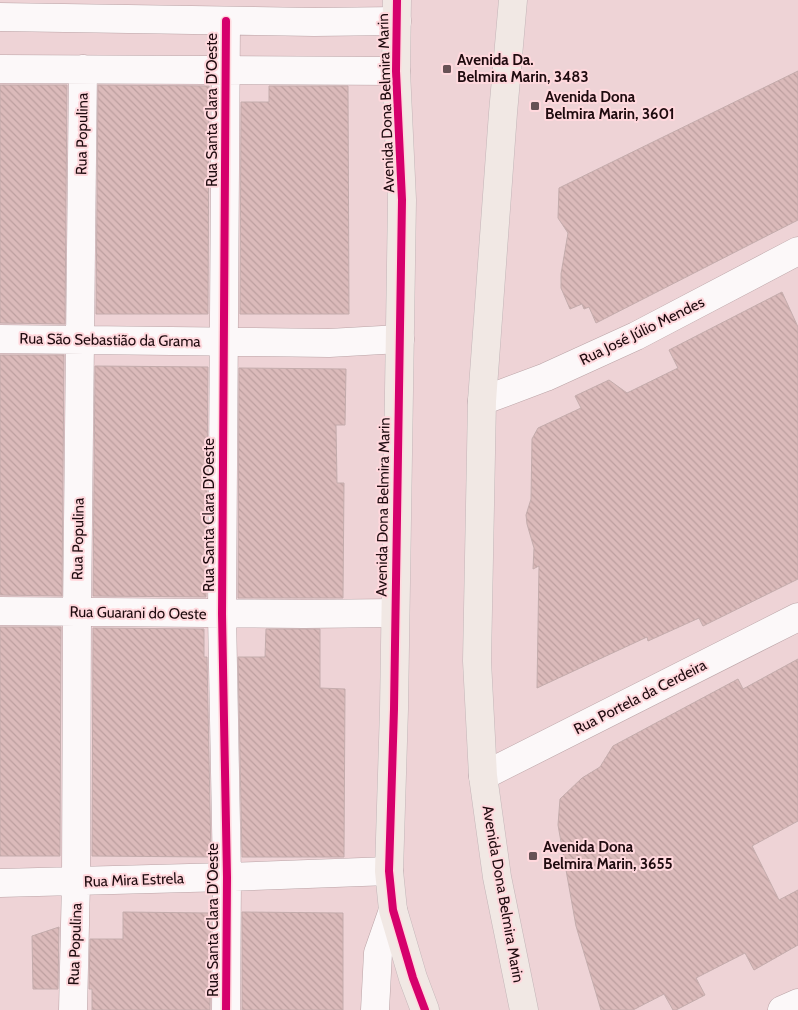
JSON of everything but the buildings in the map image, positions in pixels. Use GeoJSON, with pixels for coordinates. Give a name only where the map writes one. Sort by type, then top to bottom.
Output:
{"type":"FeatureCollection","features":[{"type":"Feature","properties":{"kind":"main road","name":"Avenida Dona Belmira Marin"},"geometry":{"type":"LineString","coordinates":[[519,2],[503,113],[482,401],[477,661],[483,776],[497,877],[524,1010]]}},
{"type":"Feature","properties":{"kind":"main road","name":"Avenida Dona Belmira Marin"},"geometry":{"type":"LineString","coordinates":[[397,10],[396,71],[402,200],[389,871],[393,910],[413,978],[425,1010]]}},
{"type":"Feature","properties":{"kind":"street"},"geometry":{"type":"LineString","coordinates":[[0,16],[314,22],[397,10]]}},
{"type":"Feature","properties":{"kind":"street","name":"Rua Santa Clara D'Oeste"},"geometry":{"type":"LineString","coordinates":[[226,21],[222,614],[227,877],[226,1010]]}},
{"type":"Feature","properties":{"kind":"street"},"geometry":{"type":"LineString","coordinates":[[0,69],[396,71]]}},
{"type":"Feature","properties":{"kind":"street","name":"Rua Populina"},"geometry":{"type":"LineString","coordinates":[[72,1010],[76,882],[83,69]]}},
{"type":"Feature","properties":{"kind":"street","name":"Rua José Júlio Mendes"},"geometry":{"type":"LineString","coordinates":[[482,401],[546,377],[636,336],[798,251]]}},
{"type":"Feature","properties":{"kind":"street","name":"Rua São Sebastião da Grama"},"geometry":{"type":"LineString","coordinates":[[0,339],[329,343],[400,339]]}},
{"type":"Feature","properties":{"kind":"street","name":"Rua Guarani do Oeste"},"geometry":{"type":"LineString","coordinates":[[0,611],[222,614],[395,613]]}},
{"type":"Feature","properties":{"kind":"street","name":"Rua Portela da Cerdeira"},"geometry":{"type":"LineString","coordinates":[[483,776],[798,617]]}},
{"type":"Feature","properties":{"kind":"street","name":"Rua Mira Estrela"},"geometry":{"type":"LineString","coordinates":[[0,882],[76,882],[389,871]]}},
{"type":"Feature","properties":{"kind":"street"},"geometry":{"type":"LineString","coordinates":[[375,1010],[378,953],[393,910]]}},
{"type":"Feature","properties":{"kind":"street"},"geometry":{"type":"LineString","coordinates":[[782,1010],[798,1003]]}},
{"type":"Feature","properties":{"kind":"cycle path"},"geometry":{"type":"LineString","coordinates":[[397,0],[396,71],[402,200],[394,709],[389,871],[393,910],[413,978],[425,1010]]}},
{"type":"Feature","properties":{"kind":"cycle path"},"geometry":{"type":"LineString","coordinates":[[226,21],[222,614],[227,877],[226,1010]]}},
{"type":"Feature","properties":{"kind":"place","name":"Avenida Da. Belmira Marin, 3483"},"geometry":{"type":"Point","coordinates":[447,69]}},
{"type":"Feature","properties":{"kind":"place","name":"Avenida Dona Belmira Marin, 3601"},"geometry":{"type":"Point","coordinates":[535,106]}},
{"type":"Feature","properties":{"kind":"place","name":"Avenida Dona Belmira Marin, 3655"},"geometry":{"type":"Point","coordinates":[533,856]}}]}
